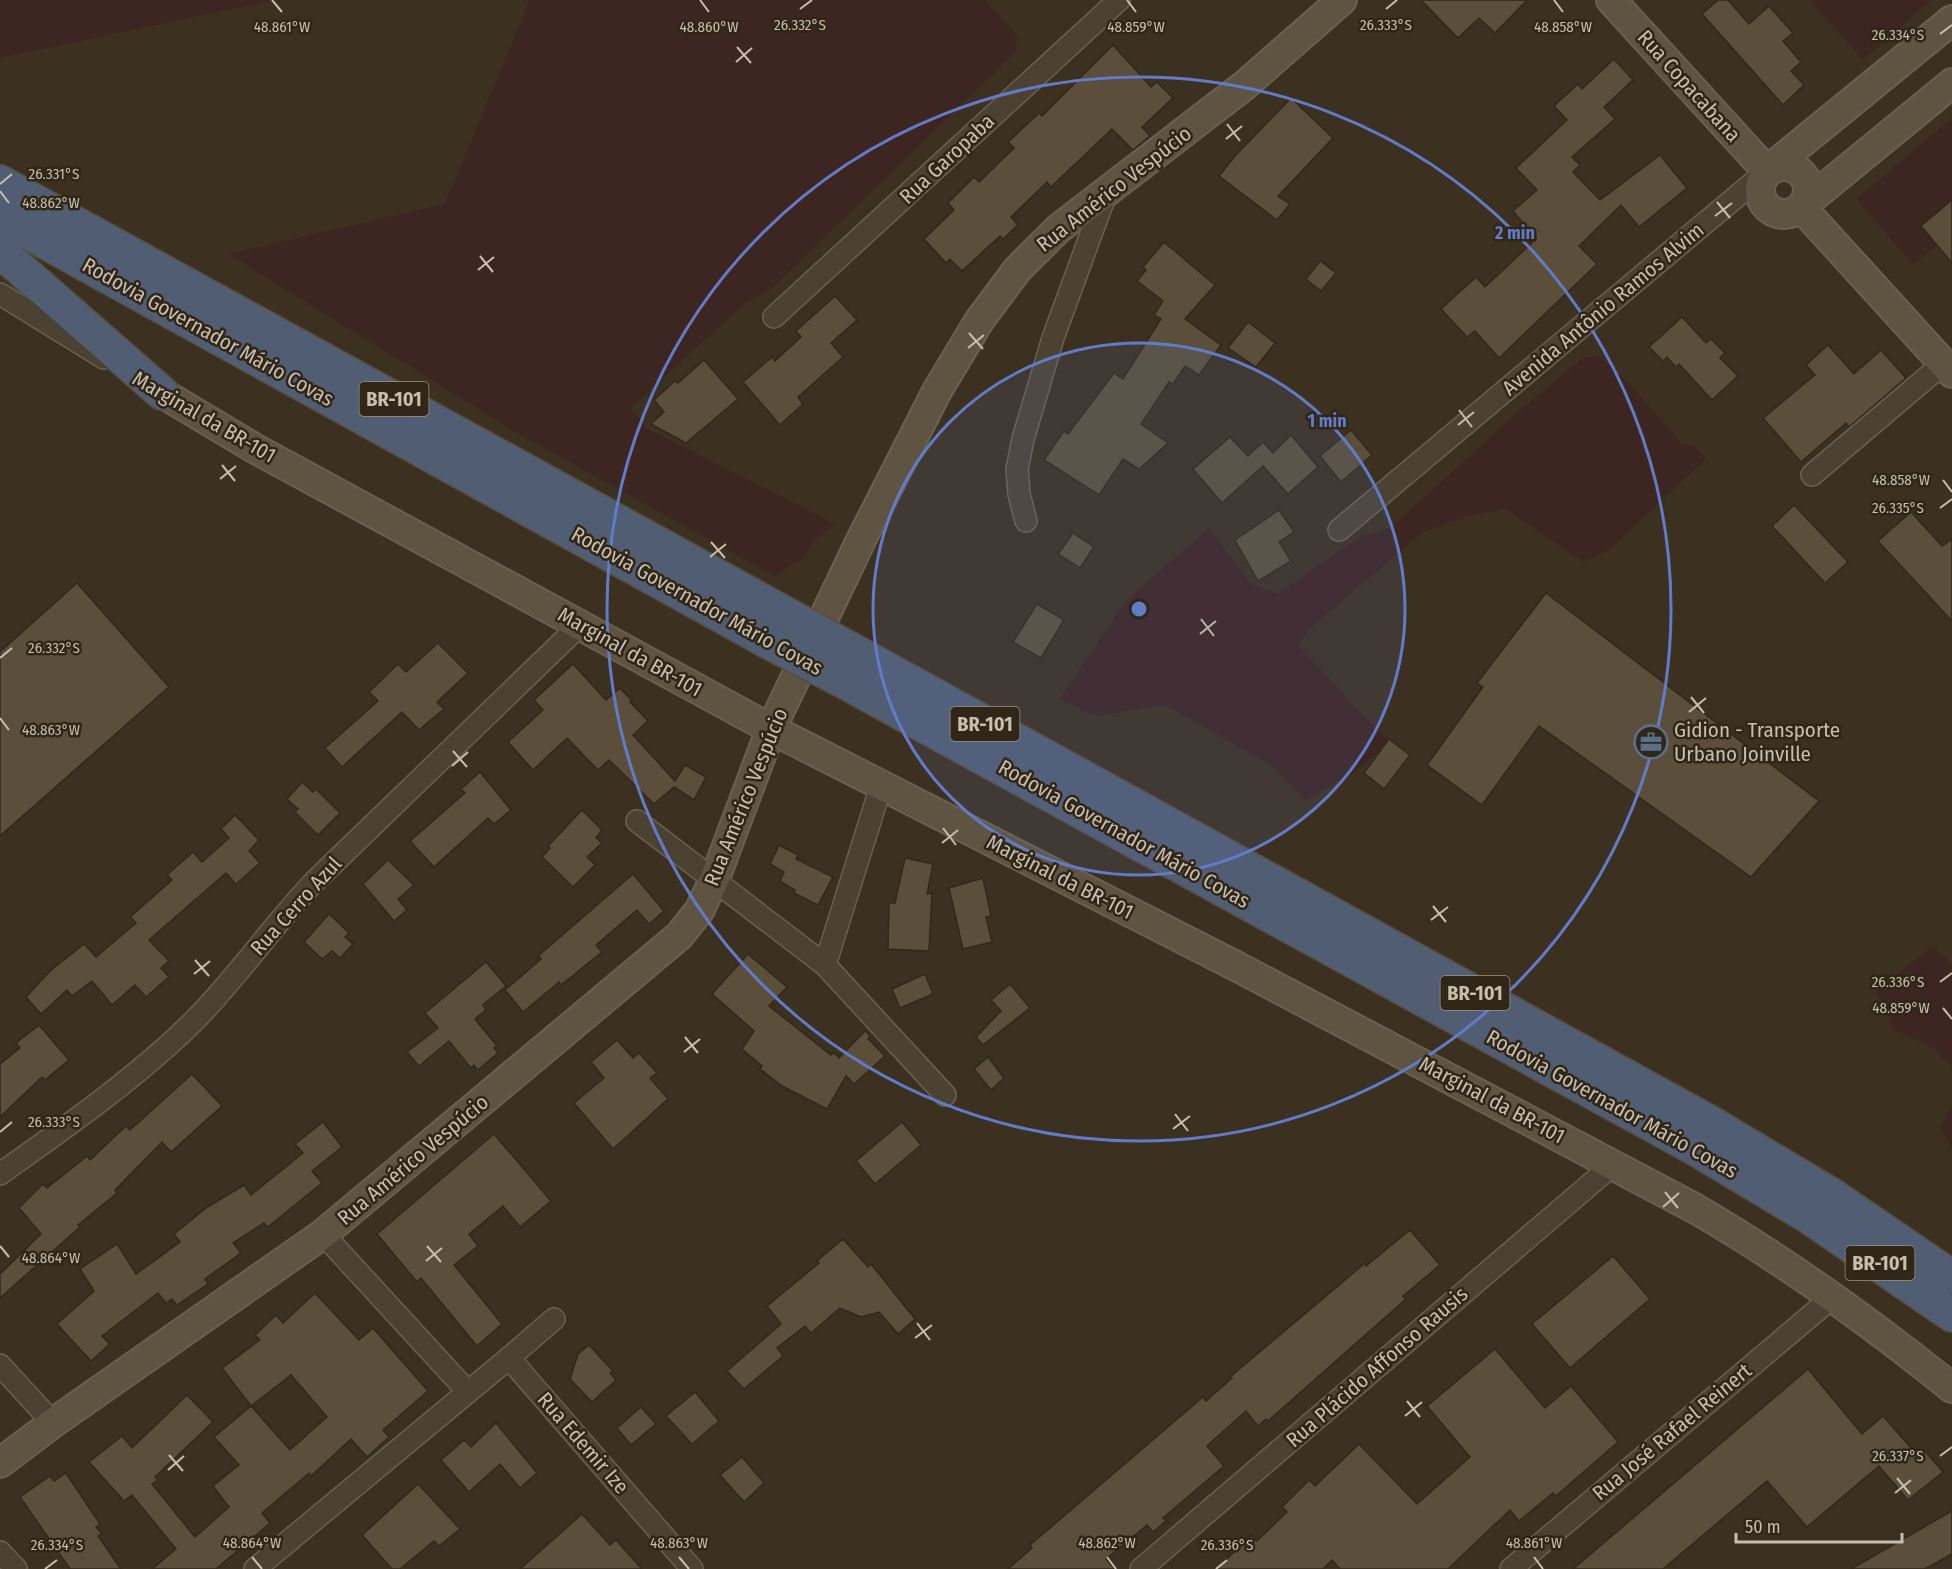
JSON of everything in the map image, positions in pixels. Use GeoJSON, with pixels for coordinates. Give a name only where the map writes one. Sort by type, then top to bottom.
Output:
{"type":"FeatureCollection","features":[{"type":"Feature","properties":{"kind":"highway","name":"Rodovia Governador Mário Covas"},"geometry":{"type":"LineString","coordinates":[[0,182],[788,615],[848,666],[1696,1149],[1806,1215],[1952,1315]]}},
{"type":"Feature","properties":{"kind":"highway","name":"Rodovia Governador Mário Covas"},"geometry":{"type":"LineString","coordinates":[[0,217],[776,646],[848,666],[1711,1123],[1830,1194],[1952,1277]]}},
{"type":"Feature","properties":{"kind":"highway"},"geometry":{"type":"LineString","coordinates":[[0,251],[162,393]]}},
{"type":"Feature","properties":{"kind":"main road","name":"Rua Américo Vespúcio"},"geometry":{"type":"LineString","coordinates":[[0,1463],[53,1423],[323,1234],[679,936],[699,911],[716,878],[771,729],[861,540],[957,353],[1000,292],[1036,250],[1245,85],[1342,0]]}},
{"type":"Feature","properties":{"kind":"main road","name":"Rua Copacabana"},"geometry":{"type":"LineString","coordinates":[[1611,0],[1767,171]]}},
{"type":"Feature","properties":{"kind":"main road","name":"Avenida Antônio Ramos Alvim"},"geometry":{"type":"LineString","coordinates":[[1767,171],[1952,20]]}},
{"type":"Feature","properties":{"kind":"main road"},"geometry":{"type":"LineString","coordinates":[[1767,171],[1759,193],[1766,206],[1779,214],[1787,214],[1801,207],[1952,83]]}},
{"type":"Feature","properties":{"kind":"main road"},"geometry":{"type":"LineString","coordinates":[[1801,207],[1948,368]]}},
{"type":"Feature","properties":{"kind":"main road","name":"Marginal da BR-101"},"geometry":{"type":"LineString","coordinates":[[162,393],[254,448],[771,729],[1246,971],[1614,1164],[1766,1250],[1834,1296],[1952,1388]]}},
{"type":"Feature","properties":{"kind":"street","name":"Rua Garopaba"},"geometry":{"type":"LineString","coordinates":[[774,317],[1119,0]]}},
{"type":"Feature","properties":{"kind":"street","name":"Avenida Antônio Ramos Alvim"},"geometry":{"type":"LineString","coordinates":[[1339,530],[1767,171]]}},
{"type":"Feature","properties":{"kind":"street"},"geometry":{"type":"LineString","coordinates":[[1026,521],[1019,494],[1017,469],[1023,439],[1053,338],[1105,196]]}},
{"type":"Feature","properties":{"kind":"street","name":"Marginal da BR-101"},"geometry":{"type":"LineString","coordinates":[[0,294],[162,393]]}},
{"type":"Feature","properties":{"kind":"street"},"geometry":{"type":"LineString","coordinates":[[1812,475],[1948,368]]}},
{"type":"Feature","properties":{"kind":"street","name":"Rua Cerro Azul"},"geometry":{"type":"LineString","coordinates":[[0,1174],[107,1095],[191,1023],[220,993],[286,911],[315,881],[580,625]]}},
{"type":"Feature","properties":{"kind":"street"},"geometry":{"type":"LineString","coordinates":[[825,964],[881,786]]}},
{"type":"Feature","properties":{"kind":"street"},"geometry":{"type":"LineString","coordinates":[[637,821],[716,878],[825,964],[945,1095]]}},
{"type":"Feature","properties":{"kind":"street","name":"Rua Plácido Affonso Rausis"},"geometry":{"type":"LineString","coordinates":[[1141,1569],[1614,1164]]}},
{"type":"Feature","properties":{"kind":"street"},"geometry":{"type":"LineString","coordinates":[[323,1234],[468,1392]]}},
{"type":"Feature","properties":{"kind":"street","name":"Rua José Rafael Reinert"},"geometry":{"type":"LineString","coordinates":[[1511,1569],[1834,1296]]}},
{"type":"Feature","properties":{"kind":"street"},"geometry":{"type":"LineString","coordinates":[[255,1569],[554,1319]]}},
{"type":"Feature","properties":{"kind":"street","name":"Rua Edemir Ize"},"geometry":{"type":"LineString","coordinates":[[509,1358],[692,1569]]}},
{"type":"Feature","properties":{"kind":"street"},"geometry":{"type":"LineString","coordinates":[[0,1365],[53,1423]]}},
{"type":"Feature","properties":{"kind":"street"},"geometry":{"type":"LineString","coordinates":[[0,1552],[16,1569]]}},
{"type":"Feature","properties":{"kind":"shaded area"},"geometry":{"type":"Polygon","coordinates":[[[0,0],[274,0],[0,58],[0,0]]]}},
{"type":"Feature","properties":{"kind":"shaded area"},"geometry":{"type":"Polygon","coordinates":[[[530,0],[985,0],[1018,37],[1015,52],[769,291],[746,302],[630,408],[647,429],[835,524],[814,540],[805,557],[775,576],[519,434],[228,254],[445,204],[530,0]]]}},
{"type":"Feature","properties":{"kind":"shaded area"},"geometry":{"type":"Polygon","coordinates":[[[1810,0],[1931,0],[1863,60],[1810,0]]]}},
{"type":"Feature","properties":{"kind":"shaded area"},"geometry":{"type":"Polygon","coordinates":[[[1952,118],[1952,200],[1921,227],[1937,245],[1913,265],[1857,199],[1952,118]]]}},
{"type":"Feature","properties":{"kind":"shaded area"},"geometry":{"type":"Polygon","coordinates":[[[1600,356],[1632,387],[1681,443],[1694,447],[1707,458],[1610,549],[1583,562],[1506,509],[1467,516],[1423,532],[1309,629],[1298,646],[1389,742],[1353,773],[1306,800],[1271,765],[1166,705],[1094,716],[1060,699],[1126,601],[1209,528],[1251,584],[1278,594],[1361,536],[1392,527],[1518,412],[1583,358],[1600,356]]]}},
{"type":"Feature","properties":{"kind":"shaded area"},"geometry":{"type":"Polygon","coordinates":[[[1933,946],[1952,966],[1952,1068],[1935,1048],[1895,1030],[1876,991],[1933,946]]]}},
{"type":"Feature","properties":{"kind":"shaded area"},"geometry":{"type":"Polygon","coordinates":[[[1952,1105],[1952,1150],[1940,1127],[1952,1105]]]}},
{"type":"Feature","properties":{"kind":"building"},"geometry":{"type":"Polygon","coordinates":[[[1421,0],[1527,0],[1495,33],[1479,18],[1458,38],[1421,0]]]}},
{"type":"Feature","properties":{"kind":"building"},"geometry":{"type":"Polygon","coordinates":[[[1718,0],[1728,0],[1749,24],[1769,6],[1793,33],[1783,41],[1801,62],[1791,71],[1804,85],[1783,105],[1702,14],[1718,0]]]}},
{"type":"Feature","properties":{"kind":"building"},"geometry":{"type":"Polygon","coordinates":[[[1113,45],[1151,87],[1157,82],[1173,98],[1142,127],[1150,136],[1133,150],[1112,129],[1051,187],[1047,182],[1011,217],[1018,225],[1003,239],[1000,236],[962,271],[950,259],[946,263],[924,239],[954,210],[948,203],[974,177],[979,182],[1014,148],[1008,142],[1039,113],[1042,116],[1113,45]]]}},
{"type":"Feature","properties":{"kind":"building"},"geometry":{"type":"Polygon","coordinates":[[[1614,59],[1633,80],[1604,107],[1615,119],[1572,157],[1580,165],[1573,172],[1600,200],[1660,155],[1687,188],[1639,227],[1621,205],[1579,246],[1597,264],[1499,358],[1475,331],[1467,337],[1441,309],[1476,277],[1485,287],[1536,239],[1513,211],[1537,190],[1516,168],[1567,120],[1554,106],[1578,84],[1582,89],[1614,59]]]}},
{"type":"Feature","properties":{"kind":"building"},"geometry":{"type":"Polygon","coordinates":[[[1291,98],[1333,138],[1278,196],[1290,204],[1277,220],[1219,176],[1235,156],[1291,98]]]}},
{"type":"Feature","properties":{"kind":"building"},"geometry":{"type":"Polygon","coordinates":[[[1952,200],[1952,263],[1921,226],[1952,200]]]}},
{"type":"Feature","properties":{"kind":"building"},"geometry":{"type":"Polygon","coordinates":[[[1164,242],[1215,285],[1185,319],[1221,345],[1199,375],[1185,366],[1173,384],[1169,382],[1141,424],[1168,443],[1139,469],[1123,459],[1099,495],[1044,460],[1064,431],[1068,434],[1114,373],[1123,379],[1161,319],[1154,315],[1163,301],[1137,281],[1146,270],[1143,267],[1164,242]]]}},
{"type":"Feature","properties":{"kind":"building"},"geometry":{"type":"Polygon","coordinates":[[[1320,261],[1336,273],[1321,291],[1306,279],[1320,261]]]}},
{"type":"Feature","properties":{"kind":"building"},"geometry":{"type":"Polygon","coordinates":[[[835,296],[857,320],[831,343],[843,357],[798,397],[803,404],[780,425],[743,382],[772,357],[775,361],[801,337],[796,331],[835,296]]]}},
{"type":"Feature","properties":{"kind":"building"},"geometry":{"type":"Polygon","coordinates":[[[1682,317],[1706,343],[1711,339],[1725,353],[1720,358],[1738,376],[1712,400],[1679,364],[1676,367],[1667,357],[1663,361],[1649,347],[1682,317]]]}},
{"type":"Feature","properties":{"kind":"building"},"geometry":{"type":"Polygon","coordinates":[[[1248,322],[1275,343],[1256,367],[1228,348],[1248,322]]]}},
{"type":"Feature","properties":{"kind":"building"},"geometry":{"type":"Polygon","coordinates":[[[1828,345],[1854,374],[1881,350],[1906,378],[1849,427],[1846,423],[1801,462],[1763,418],[1815,375],[1806,365],[1828,345]]]}},
{"type":"Feature","properties":{"kind":"building"},"geometry":{"type":"Polygon","coordinates":[[[704,360],[738,399],[686,443],[651,424],[664,412],[654,400],[704,360]]]}},
{"type":"Feature","properties":{"kind":"building"},"geometry":{"type":"Polygon","coordinates":[[[1351,430],[1372,455],[1341,482],[1320,456],[1351,430]]]}},
{"type":"Feature","properties":{"kind":"building"},"geometry":{"type":"Polygon","coordinates":[[[1291,435],[1318,467],[1288,494],[1263,466],[1222,503],[1193,469],[1230,437],[1248,456],[1263,442],[1273,453],[1291,435]]]}},
{"type":"Feature","properties":{"kind":"building"},"geometry":{"type":"Polygon","coordinates":[[[1794,505],[1848,562],[1825,583],[1772,526],[1794,505]]]}},
{"type":"Feature","properties":{"kind":"building"},"geometry":{"type":"Polygon","coordinates":[[[1279,510],[1294,532],[1279,542],[1291,561],[1258,581],[1235,540],[1279,510]]]}},
{"type":"Feature","properties":{"kind":"building"},"geometry":{"type":"Polygon","coordinates":[[[1911,512],[1942,546],[1952,539],[1952,621],[1878,541],[1911,512]]]}},
{"type":"Feature","properties":{"kind":"building"},"geometry":{"type":"Polygon","coordinates":[[[1073,533],[1094,547],[1080,568],[1058,554],[1073,533]]]}},
{"type":"Feature","properties":{"kind":"building"},"geometry":{"type":"Polygon","coordinates":[[[77,583],[169,687],[0,836],[0,652],[77,583]]]}},
{"type":"Feature","properties":{"kind":"building","name":"Gidion - Transporte Urbano Joinville"},"geometry":{"type":"Polygon","coordinates":[[[1546,593],[1819,801],[1751,877],[1539,726],[1482,805],[1427,765],[1483,687],[1477,683],[1546,593]]]}},
{"type":"Feature","properties":{"kind":"building"},"geometry":{"type":"Polygon","coordinates":[[[1037,604],[1064,620],[1041,658],[1013,642],[1037,604]]]}},
{"type":"Feature","properties":{"kind":"building"},"geometry":{"type":"Polygon","coordinates":[[[438,643],[468,673],[437,702],[444,709],[419,730],[402,712],[342,767],[325,748],[378,701],[369,692],[398,664],[406,672],[438,643]]]}},
{"type":"Feature","properties":{"kind":"building"},"geometry":{"type":"Polygon","coordinates":[[[573,664],[606,700],[620,688],[632,701],[630,702],[648,721],[633,735],[675,781],[685,765],[706,777],[694,800],[674,787],[654,804],[609,760],[598,770],[567,738],[533,770],[508,742],[543,710],[534,700],[573,664]]]}},
{"type":"Feature","properties":{"kind":"building"},"geometry":{"type":"Polygon","coordinates":[[[1389,739],[1410,755],[1384,789],[1364,773],[1389,739]]]}},
{"type":"Feature","properties":{"kind":"building"},"geometry":{"type":"Polygon","coordinates":[[[480,772],[511,810],[494,824],[488,818],[434,867],[410,841],[465,793],[461,789],[480,772]]]}},
{"type":"Feature","properties":{"kind":"building"},"geometry":{"type":"Polygon","coordinates":[[[302,782],[313,792],[316,789],[340,813],[318,835],[295,812],[298,809],[287,799],[302,782]]]}},
{"type":"Feature","properties":{"kind":"building"},"geometry":{"type":"Polygon","coordinates":[[[582,810],[602,830],[596,838],[602,843],[587,857],[595,865],[573,887],[542,857],[550,848],[548,846],[582,810]]]}},
{"type":"Feature","properties":{"kind":"building"},"geometry":{"type":"Polygon","coordinates":[[[235,815],[259,840],[249,851],[260,863],[236,884],[226,873],[149,940],[169,961],[161,968],[169,977],[146,997],[135,985],[112,1005],[92,981],[72,996],[67,990],[41,1014],[26,997],[50,971],[84,944],[96,957],[136,923],[130,917],[172,880],[167,875],[193,852],[202,862],[229,838],[221,829],[235,815]]]}},
{"type":"Feature","properties":{"kind":"building"},"geometry":{"type":"Polygon","coordinates":[[[779,845],[798,855],[796,859],[833,877],[818,905],[794,893],[795,890],[780,881],[784,872],[770,864],[779,845]]]}},
{"type":"Feature","properties":{"kind":"building"},"geometry":{"type":"Polygon","coordinates":[[[905,858],[933,864],[927,894],[932,893],[929,951],[888,949],[889,903],[895,903],[905,858]]]}},
{"type":"Feature","properties":{"kind":"building"},"geometry":{"type":"Polygon","coordinates":[[[388,860],[414,885],[398,899],[407,910],[394,921],[363,884],[388,860]]]}},
{"type":"Feature","properties":{"kind":"building"},"geometry":{"type":"Polygon","coordinates":[[[633,874],[664,911],[649,924],[637,910],[596,945],[602,952],[561,985],[559,982],[523,1012],[505,990],[541,959],[538,956],[633,874]]]}},
{"type":"Feature","properties":{"kind":"building"},"geometry":{"type":"Polygon","coordinates":[[[983,878],[991,916],[986,917],[992,942],[963,949],[949,888],[983,878]]]}},
{"type":"Feature","properties":{"kind":"building"},"geometry":{"type":"Polygon","coordinates":[[[329,914],[349,933],[345,937],[353,944],[340,958],[332,951],[322,959],[304,942],[329,914]]]}},
{"type":"Feature","properties":{"kind":"building"},"geometry":{"type":"Polygon","coordinates":[[[748,954],[787,987],[769,1006],[831,1055],[834,1053],[839,1058],[865,1031],[870,1036],[868,1039],[885,1056],[854,1084],[846,1076],[827,1109],[782,1086],[760,1069],[762,1066],[742,1049],[754,1031],[712,994],[748,954]]]}},
{"type":"Feature","properties":{"kind":"building"},"geometry":{"type":"Polygon","coordinates":[[[486,962],[506,986],[483,1005],[486,1010],[475,1019],[497,1046],[494,1048],[498,1053],[478,1070],[474,1065],[471,1068],[449,1041],[419,1066],[407,1052],[438,1028],[425,1013],[486,962]]]}},
{"type":"Feature","properties":{"kind":"building"},"geometry":{"type":"Polygon","coordinates":[[[925,974],[933,994],[900,1008],[892,989],[925,974]]]}},
{"type":"Feature","properties":{"kind":"building"},"geometry":{"type":"Polygon","coordinates":[[[1010,984],[1030,1008],[983,1045],[976,1037],[1001,1011],[991,1000],[1010,984]]]}},
{"type":"Feature","properties":{"kind":"building"},"geometry":{"type":"Polygon","coordinates":[[[39,1025],[69,1060],[45,1080],[42,1077],[0,1117],[0,1064],[20,1048],[16,1043],[39,1025]]]}},
{"type":"Feature","properties":{"kind":"building"},"geometry":{"type":"Polygon","coordinates":[[[617,1040],[633,1058],[639,1053],[657,1073],[650,1078],[668,1099],[613,1149],[574,1103],[604,1078],[591,1062],[617,1040]]]}},
{"type":"Feature","properties":{"kind":"building"},"geometry":{"type":"Polygon","coordinates":[[[988,1057],[1004,1078],[991,1090],[974,1069],[988,1057]]]}},
{"type":"Feature","properties":{"kind":"building"},"geometry":{"type":"Polygon","coordinates":[[[192,1074],[222,1106],[171,1152],[162,1142],[115,1190],[117,1193],[78,1225],[80,1227],[0,1298],[0,1274],[41,1234],[19,1208],[43,1184],[47,1188],[87,1156],[90,1160],[126,1126],[130,1130],[192,1074]]]}},
{"type":"Feature","properties":{"kind":"building"},"geometry":{"type":"Polygon","coordinates":[[[323,1122],[342,1147],[312,1171],[322,1183],[268,1227],[264,1223],[233,1243],[241,1253],[205,1279],[208,1284],[177,1305],[172,1299],[166,1303],[158,1293],[102,1336],[110,1344],[91,1361],[57,1324],[94,1291],[80,1269],[117,1244],[136,1274],[180,1242],[174,1234],[206,1208],[244,1185],[251,1195],[303,1153],[295,1144],[323,1122]]]}},
{"type":"Feature","properties":{"kind":"building"},"geometry":{"type":"Polygon","coordinates":[[[902,1122],[921,1145],[875,1184],[856,1161],[902,1122]]]}},
{"type":"Feature","properties":{"kind":"building"},"geometry":{"type":"Polygon","coordinates":[[[494,1134],[551,1201],[520,1227],[503,1206],[469,1234],[478,1246],[454,1265],[502,1324],[477,1346],[421,1278],[417,1282],[377,1234],[494,1134]]]}},
{"type":"Feature","properties":{"kind":"building"},"geometry":{"type":"Polygon","coordinates":[[[1410,1230],[1440,1265],[1403,1296],[1406,1299],[1268,1421],[1266,1419],[1258,1426],[1246,1411],[1207,1446],[1224,1466],[1163,1518],[1166,1521],[1153,1532],[1147,1525],[1106,1559],[1115,1569],[1008,1569],[1032,1548],[1030,1545],[1203,1397],[1206,1401],[1232,1378],[1230,1377],[1365,1263],[1366,1266],[1410,1230]]]}},
{"type":"Feature","properties":{"kind":"building"},"geometry":{"type":"Polygon","coordinates":[[[843,1239],[868,1267],[871,1264],[915,1319],[898,1334],[879,1312],[861,1317],[840,1308],[811,1333],[805,1326],[777,1348],[783,1356],[744,1389],[727,1371],[781,1324],[767,1306],[819,1263],[817,1261],[843,1239]]]}},
{"type":"Feature","properties":{"kind":"building"},"geometry":{"type":"Polygon","coordinates":[[[1613,1256],[1650,1299],[1570,1368],[1532,1324],[1613,1256]]]}},
{"type":"Feature","properties":{"kind":"building"},"geometry":{"type":"Polygon","coordinates":[[[315,1293],[359,1340],[373,1328],[428,1391],[383,1430],[389,1437],[367,1457],[351,1439],[311,1476],[309,1473],[262,1513],[270,1523],[216,1569],[152,1569],[176,1549],[132,1495],[124,1501],[89,1462],[122,1436],[132,1448],[187,1395],[213,1422],[155,1477],[158,1480],[152,1484],[195,1537],[229,1507],[213,1486],[239,1465],[214,1437],[251,1406],[222,1368],[260,1340],[255,1335],[276,1315],[283,1323],[315,1293]],[[291,1375],[251,1406],[290,1450],[327,1417],[291,1375]]]}},
{"type":"Feature","properties":{"kind":"building"},"geometry":{"type":"Polygon","coordinates":[[[589,1345],[613,1371],[610,1373],[616,1380],[592,1402],[570,1379],[578,1354],[589,1345]]]}},
{"type":"Feature","properties":{"kind":"building"},"geometry":{"type":"Polygon","coordinates":[[[1495,1349],[1545,1408],[1571,1386],[1618,1442],[1556,1496],[1553,1493],[1519,1521],[1510,1510],[1448,1569],[1340,1569],[1332,1560],[1323,1569],[1217,1569],[1251,1535],[1257,1541],[1287,1512],[1282,1507],[1309,1480],[1315,1486],[1359,1444],[1417,1504],[1470,1457],[1427,1406],[1495,1349]]]}},
{"type":"Feature","properties":{"kind":"building"},"geometry":{"type":"Polygon","coordinates":[[[1808,1369],[1862,1434],[1883,1416],[1918,1456],[1924,1450],[1943,1472],[1908,1500],[1879,1466],[1807,1527],[1767,1481],[1663,1569],[1573,1569],[1808,1369]]]}},
{"type":"Feature","properties":{"kind":"building"},"geometry":{"type":"Polygon","coordinates":[[[695,1392],[719,1421],[692,1444],[666,1416],[695,1392]]]}},
{"type":"Feature","properties":{"kind":"building"},"geometry":{"type":"Polygon","coordinates":[[[641,1407],[656,1424],[631,1445],[617,1428],[641,1407]]]}},
{"type":"Feature","properties":{"kind":"building"},"geometry":{"type":"Polygon","coordinates":[[[496,1423],[537,1473],[520,1488],[500,1464],[469,1492],[441,1460],[464,1440],[471,1447],[496,1423]]]}},
{"type":"Feature","properties":{"kind":"building"},"geometry":{"type":"Polygon","coordinates":[[[742,1457],[764,1483],[744,1502],[720,1475],[742,1457]]]}},
{"type":"Feature","properties":{"kind":"building"},"geometry":{"type":"Polygon","coordinates":[[[66,1473],[100,1524],[96,1527],[102,1534],[98,1536],[121,1569],[70,1569],[20,1497],[50,1476],[54,1481],[66,1473]]]}},
{"type":"Feature","properties":{"kind":"building"},"geometry":{"type":"Polygon","coordinates":[[[418,1484],[460,1529],[439,1546],[434,1541],[400,1569],[392,1569],[362,1535],[418,1484]]]}},
{"type":"Feature","properties":{"kind":"building"},"geometry":{"type":"Polygon","coordinates":[[[1952,1511],[1952,1554],[1925,1569],[1851,1569],[1952,1511]]]}},
{"type":"Feature","properties":{"kind":"building"},"geometry":{"type":"Polygon","coordinates":[[[582,1514],[610,1545],[616,1540],[642,1569],[520,1569],[582,1514]]]}},
{"type":"Feature","properties":{"kind":"place","name":"Gidion - Transporte Urbano Joinville"},"geometry":{"type":"Point","coordinates":[1651,742]}}]}
